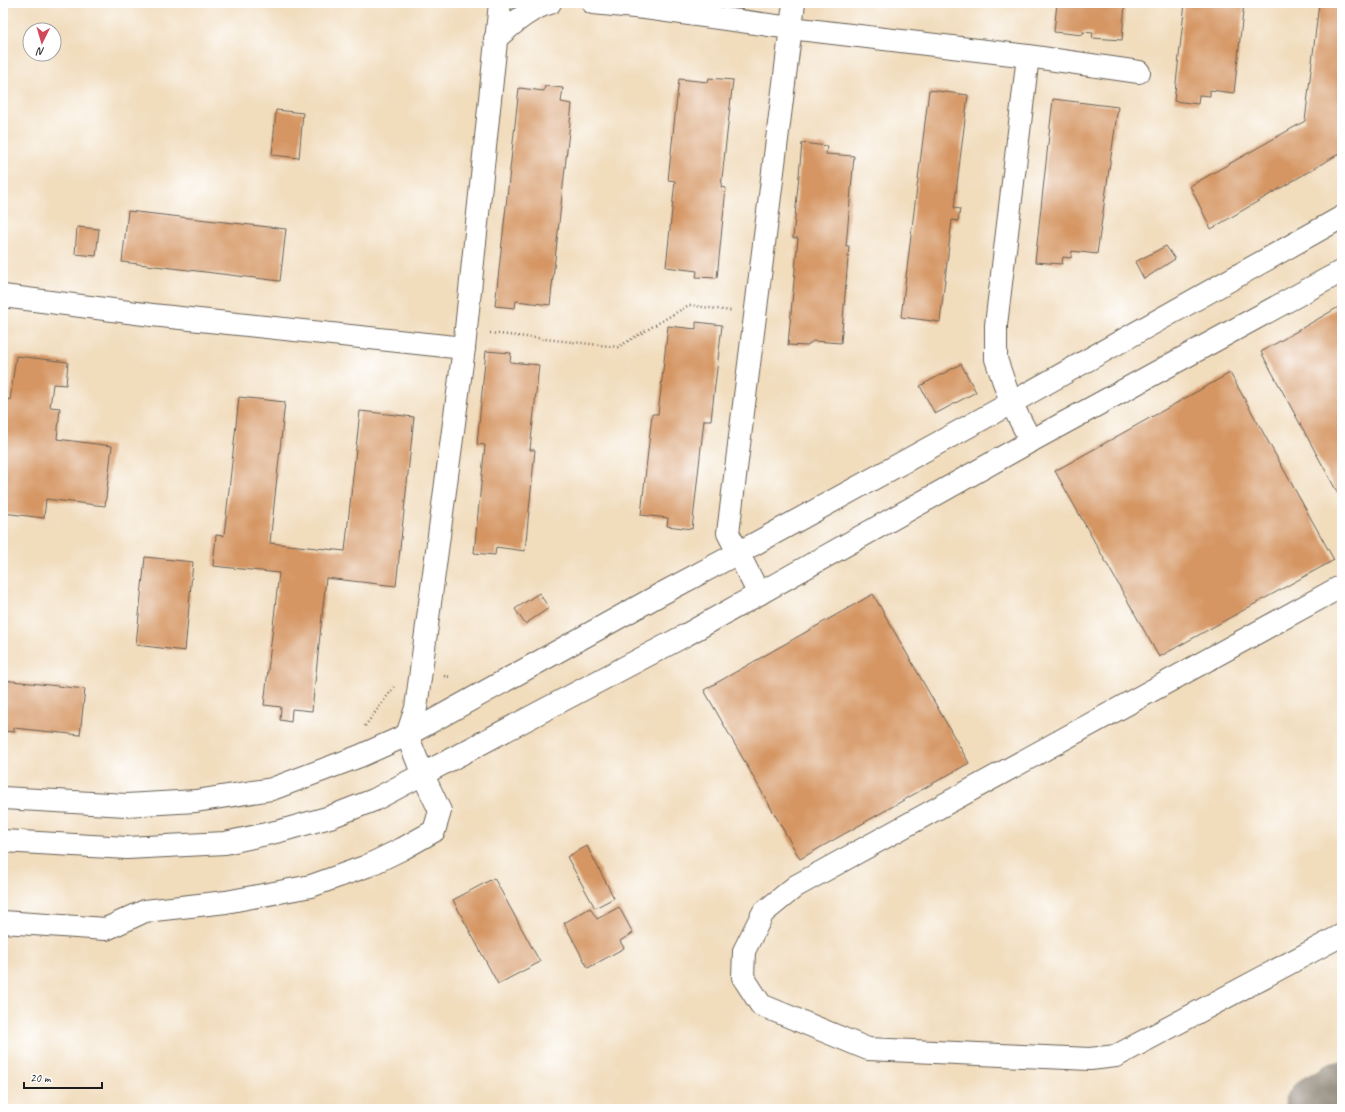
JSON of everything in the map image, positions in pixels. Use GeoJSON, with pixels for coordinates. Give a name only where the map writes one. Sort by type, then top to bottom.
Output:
{"type":"FeatureCollection","features":[{"type":"Feature","properties":{"kind":"street"},"geometry":{"type":"LineString","coordinates":[[3,922],[106,930],[145,911],[226,902],[312,886],[368,866],[434,831],[440,810],[406,735],[416,708],[465,340],[495,39],[500,3]]}},
{"type":"Feature","properties":{"kind":"street"},"geometry":{"type":"LineString","coordinates":[[495,39],[520,19],[543,5],[550,3]]}},
{"type":"Feature","properties":{"kind":"street"},"geometry":{"type":"LineString","coordinates":[[593,3],[645,8],[791,28],[1028,56],[1139,72]]}},
{"type":"Feature","properties":{"kind":"street"},"geometry":{"type":"LineString","coordinates":[[759,594],[728,533],[794,3]]}},
{"type":"Feature","properties":{"kind":"street"},"geometry":{"type":"LineString","coordinates":[[1028,56],[996,326],[996,359],[1011,403],[1031,441]]}},
{"type":"Feature","properties":{"kind":"street"},"geometry":{"type":"LineString","coordinates":[[3,798],[126,805],[196,801],[272,789],[360,756],[406,735],[661,594],[738,554],[1342,217]]}},
{"type":"Feature","properties":{"kind":"street"},"geometry":{"type":"LineString","coordinates":[[3,841],[127,848],[225,842],[280,831],[330,817],[374,800],[684,636],[1031,441],[1342,272]]}},
{"type":"Feature","properties":{"kind":"street"},"geometry":{"type":"LineString","coordinates":[[3,296],[152,315],[465,340]]}},
{"type":"Feature","properties":{"kind":"street"},"geometry":{"type":"LineString","coordinates":[[1342,586],[796,886],[763,913],[744,951],[743,976],[761,1004],[868,1049],[1090,1059],[1116,1056],[1342,935]]}},
{"type":"Feature","properties":{"kind":"path"},"geometry":{"type":"LineString","coordinates":[[465,340],[618,348],[689,305],[755,314]]}},
{"type":"Feature","properties":{"kind":"path"},"geometry":{"type":"LineString","coordinates":[[363,729],[403,674],[421,673],[451,677]]}},
{"type":"Feature","properties":{"kind":"building"},"geometry":{"type":"Polygon","coordinates":[[[1057,3],[1125,3],[1122,40],[1092,38],[1093,33],[1083,32],[1083,35],[1054,32],[1057,3]]]}},
{"type":"Feature","properties":{"kind":"building"},"geometry":{"type":"Polygon","coordinates":[[[1185,3],[1244,3],[1234,93],[1210,90],[1210,96],[1199,95],[1198,104],[1174,101],[1185,3]]]}},
{"type":"Feature","properties":{"kind":"building"},"geometry":{"type":"Polygon","coordinates":[[[1319,3],[1342,3],[1342,152],[1211,229],[1190,186],[1305,121],[1319,3]]]}},
{"type":"Feature","properties":{"kind":"building"},"geometry":{"type":"Polygon","coordinates":[[[709,78],[733,80],[721,187],[726,188],[717,278],[696,277],[697,271],[666,267],[675,181],[668,180],[679,79],[708,82],[709,78]]]}},
{"type":"Feature","properties":{"kind":"building"},"geometry":{"type":"Polygon","coordinates":[[[545,86],[563,88],[561,102],[572,104],[550,305],[516,301],[515,308],[495,306],[519,88],[544,91],[545,86]]]}},
{"type":"Feature","properties":{"kind":"building"},"geometry":{"type":"Polygon","coordinates":[[[929,90],[968,95],[954,208],[960,209],[958,221],[952,220],[940,322],[901,317],[929,90]]]}},
{"type":"Feature","properties":{"kind":"building"},"geometry":{"type":"Polygon","coordinates":[[[1053,99],[1118,107],[1097,254],[1072,251],[1071,258],[1063,257],[1062,264],[1035,262],[1053,99]]]}},
{"type":"Feature","properties":{"kind":"building"},"geometry":{"type":"Polygon","coordinates":[[[276,110],[303,113],[299,158],[272,155],[276,110]]]}},
{"type":"Feature","properties":{"kind":"building"},"geometry":{"type":"Polygon","coordinates":[[[802,143],[827,146],[826,154],[854,156],[846,246],[849,246],[841,343],[813,341],[807,346],[788,345],[798,238],[793,238],[802,143]]]}},
{"type":"Feature","properties":{"kind":"building"},"geometry":{"type":"Polygon","coordinates":[[[128,211],[286,229],[280,281],[122,262],[128,211]]]}},
{"type":"Feature","properties":{"kind":"building"},"geometry":{"type":"Polygon","coordinates":[[[77,227],[99,229],[96,256],[75,254],[77,227]]]}},
{"type":"Feature","properties":{"kind":"building"},"geometry":{"type":"Polygon","coordinates":[[[1166,246],[1175,259],[1144,279],[1135,262],[1166,246]]]}},
{"type":"Feature","properties":{"kind":"building"},"geometry":{"type":"Polygon","coordinates":[[[1342,305],[1342,501],[1261,352],[1342,305]]]}},
{"type":"Feature","properties":{"kind":"building"},"geometry":{"type":"Polygon","coordinates":[[[696,322],[722,325],[711,420],[704,420],[692,529],[667,526],[668,518],[641,515],[652,414],[658,414],[668,326],[696,329],[696,322]]]}},
{"type":"Feature","properties":{"kind":"building"},"geometry":{"type":"Polygon","coordinates":[[[486,351],[511,353],[510,362],[539,365],[530,450],[535,450],[525,551],[496,547],[495,555],[474,553],[485,445],[477,444],[486,351]]]}},
{"type":"Feature","properties":{"kind":"building"},"geometry":{"type":"Polygon","coordinates":[[[16,356],[68,362],[66,385],[53,384],[50,407],[60,408],[57,439],[112,446],[105,506],[46,499],[44,518],[3,513],[3,418],[5,399],[10,400],[16,356]]]}},
{"type":"Feature","properties":{"kind":"building"},"geometry":{"type":"Polygon","coordinates":[[[961,364],[976,392],[935,414],[920,386],[961,364]]]}},
{"type":"Feature","properties":{"kind":"building"},"geometry":{"type":"Polygon","coordinates":[[[1230,373],[1334,560],[1159,657],[1055,471],[1230,373]]]}},
{"type":"Feature","properties":{"kind":"building"},"geometry":{"type":"Polygon","coordinates":[[[239,397],[285,402],[270,543],[345,551],[360,411],[414,417],[396,586],[326,578],[312,711],[292,709],[291,722],[280,720],[281,707],[264,705],[279,573],[213,566],[216,535],[224,536],[239,397]]]}},
{"type":"Feature","properties":{"kind":"building"},"geometry":{"type":"Polygon","coordinates":[[[145,557],[193,562],[185,651],[136,645],[145,557]]]}},
{"type":"Feature","properties":{"kind":"building"},"geometry":{"type":"Polygon","coordinates":[[[539,593],[549,608],[525,624],[515,609],[539,593]]]}},
{"type":"Feature","properties":{"kind":"building"},"geometry":{"type":"Polygon","coordinates":[[[873,594],[969,763],[800,859],[704,690],[873,594]]]}},
{"type":"Feature","properties":{"kind":"building"},"geometry":{"type":"Polygon","coordinates":[[[3,680],[85,689],[80,735],[14,728],[14,732],[3,731],[3,680]]]}},
{"type":"Feature","properties":{"kind":"building"},"geometry":{"type":"Polygon","coordinates":[[[587,846],[614,898],[595,908],[567,857],[587,846]]]}},
{"type":"Feature","properties":{"kind":"building"},"geometry":{"type":"Polygon","coordinates":[[[494,878],[540,962],[498,984],[453,900],[494,878]]]}},
{"type":"Feature","properties":{"kind":"building"},"geometry":{"type":"Polygon","coordinates":[[[619,907],[633,933],[620,941],[624,948],[588,968],[564,923],[590,908],[597,919],[619,907]]]}},
{"type":"Feature","properties":{"kind":"taxiway"},"geometry":{"type":"LineString","coordinates":[[1319,1109],[1342,1096]]}}]}
